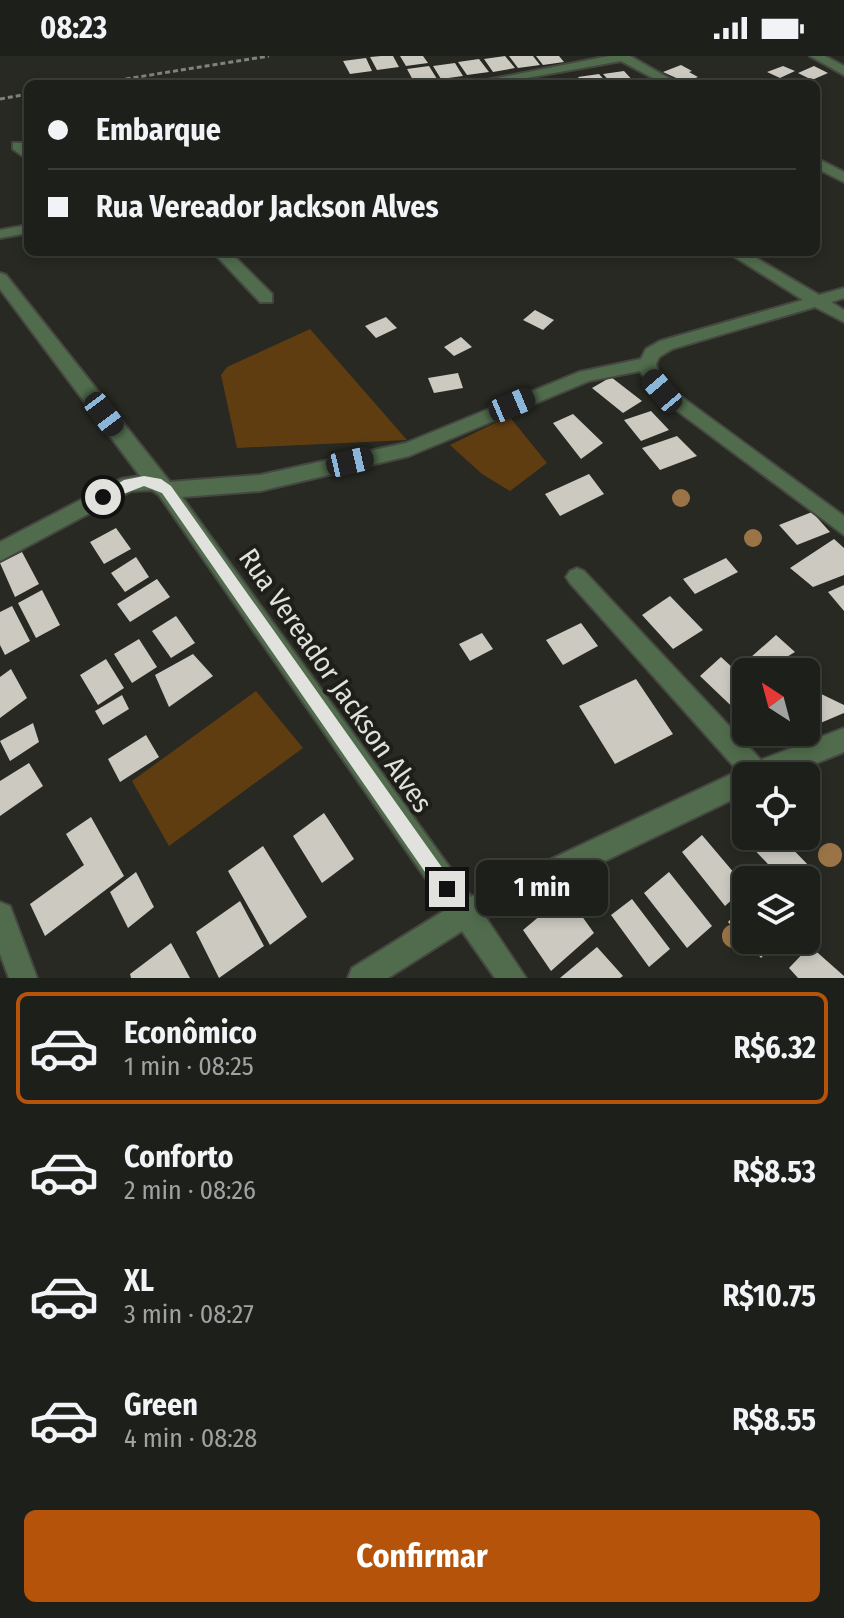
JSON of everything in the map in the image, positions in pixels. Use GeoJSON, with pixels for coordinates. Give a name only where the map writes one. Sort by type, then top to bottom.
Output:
{"type":"FeatureCollection","features":[{"type":"Feature","properties":{"kind":"street"},"geometry":{"type":"LineString","coordinates":[[816,56],[844,71]]}},
{"type":"Feature","properties":{"kind":"street"},"geometry":{"type":"LineString","coordinates":[[495,80],[622,57],[665,80]]}},
{"type":"Feature","properties":{"kind":"street"},"geometry":{"type":"LineString","coordinates":[[820,164],[844,178]]}},
{"type":"Feature","properties":{"kind":"street"},"geometry":{"type":"LineString","coordinates":[[0,234],[24,230]]}},
{"type":"Feature","properties":{"kind":"street"},"geometry":{"type":"LineString","coordinates":[[225,256],[266,298]]}},
{"type":"Feature","properties":{"kind":"street"},"geometry":{"type":"LineString","coordinates":[[742,256],[844,317]]}},
{"type":"Feature","properties":{"kind":"street","name":"Rua Vereador Jackson Alves"},"geometry":{"type":"LineString","coordinates":[[0,278],[161,486],[512,978]]}},
{"type":"Feature","properties":{"kind":"street"},"geometry":{"type":"LineString","coordinates":[[844,293],[666,345],[652,353],[647,364],[651,378],[662,391],[844,527]]}},
{"type":"Feature","properties":{"kind":"street"},"geometry":{"type":"LineString","coordinates":[[0,552],[128,484],[260,483],[409,449],[585,376],[647,364]]}},
{"type":"Feature","properties":{"kind":"street"},"geometry":{"type":"LineString","coordinates":[[577,577],[739,762]]}},
{"type":"Feature","properties":{"kind":"street"},"geometry":{"type":"LineString","coordinates":[[789,762],[844,740]]}},
{"type":"Feature","properties":{"kind":"street"},"geometry":{"type":"LineString","coordinates":[[362,978],[464,914],[732,787]]}},
{"type":"Feature","properties":{"kind":"street"},"geometry":{"type":"LineString","coordinates":[[0,916],[23,978]]}},
{"type":"Feature","properties":{"kind":"path"},"geometry":{"type":"LineString","coordinates":[[119,80],[269,56]]}},
{"type":"Feature","properties":{"kind":"path"},"geometry":{"type":"LineString","coordinates":[[0,99],[24,95]]}},
{"type":"Feature","properties":{"kind":"shaded area"},"geometry":{"type":"Polygon","coordinates":[[[310,329],[407,440],[237,448],[221,375],[227,367],[310,329]]]}},
{"type":"Feature","properties":{"kind":"shaded area"},"geometry":{"type":"Polygon","coordinates":[[[509,416],[547,463],[510,491],[482,474],[450,445],[509,416]]]}},
{"type":"Feature","properties":{"kind":"shaded area"},"geometry":{"type":"Polygon","coordinates":[[[256,691],[303,748],[169,846],[132,781],[256,691]]]}},
{"type":"Feature","properties":{"kind":"building"},"geometry":{"type":"Polygon","coordinates":[[[393,56],[399,67],[377,70],[370,57],[393,56]]]}},
{"type":"Feature","properties":{"kind":"building"},"geometry":{"type":"Polygon","coordinates":[[[400,56],[423,56],[428,63],[406,66],[400,56]]]}},
{"type":"Feature","properties":{"kind":"building"},"geometry":{"type":"Polygon","coordinates":[[[505,56],[515,68],[493,72],[484,59],[505,56]]]}},
{"type":"Feature","properties":{"kind":"building"},"geometry":{"type":"Polygon","coordinates":[[[509,56],[533,56],[540,65],[518,68],[509,56]]]}},
{"type":"Feature","properties":{"kind":"building"},"geometry":{"type":"Polygon","coordinates":[[[536,56],[559,56],[564,62],[543,65],[536,56]]]}},
{"type":"Feature","properties":{"kind":"building"},"geometry":{"type":"Polygon","coordinates":[[[366,58],[372,71],[350,74],[343,61],[366,58]]]}},
{"type":"Feature","properties":{"kind":"building"},"geometry":{"type":"Polygon","coordinates":[[[479,59],[489,72],[467,75],[458,62],[479,59]]]}},
{"type":"Feature","properties":{"kind":"building"},"geometry":{"type":"Polygon","coordinates":[[[455,63],[463,76],[441,79],[433,66],[455,63]]]}},
{"type":"Feature","properties":{"kind":"building"},"geometry":{"type":"Polygon","coordinates":[[[681,65],[698,77],[681,80],[663,72],[681,65]]]}},
{"type":"Feature","properties":{"kind":"building"},"geometry":{"type":"Polygon","coordinates":[[[429,66],[437,79],[413,80],[407,69],[429,66]]]}},
{"type":"Feature","properties":{"kind":"building"},"geometry":{"type":"Polygon","coordinates":[[[783,66],[795,71],[780,78],[767,72],[783,66]]]}},
{"type":"Feature","properties":{"kind":"building"},"geometry":{"type":"Polygon","coordinates":[[[814,66],[828,73],[812,80],[798,73],[814,66]]]}},
{"type":"Feature","properties":{"kind":"building"},"geometry":{"type":"Polygon","coordinates":[[[624,71],[632,80],[608,80],[603,74],[624,71]]]}},
{"type":"Feature","properties":{"kind":"building"},"geometry":{"type":"Polygon","coordinates":[[[599,74],[604,80],[580,80],[578,77],[599,74]]]}},
{"type":"Feature","properties":{"kind":"building"},"geometry":{"type":"Polygon","coordinates":[[[535,310],[554,320],[543,330],[523,320],[535,310]]]}},
{"type":"Feature","properties":{"kind":"building"},"geometry":{"type":"Polygon","coordinates":[[[386,317],[397,328],[376,338],[365,326],[386,317]]]}},
{"type":"Feature","properties":{"kind":"building"},"geometry":{"type":"Polygon","coordinates":[[[461,337],[472,347],[454,356],[444,347],[461,337]]]}},
{"type":"Feature","properties":{"kind":"building"},"geometry":{"type":"Polygon","coordinates":[[[458,373],[463,388],[434,393],[428,378],[458,373]]]}},
{"type":"Feature","properties":{"kind":"building"},"geometry":{"type":"Polygon","coordinates":[[[611,377],[642,401],[623,413],[592,388],[611,377]]]}},
{"type":"Feature","properties":{"kind":"building"},"geometry":{"type":"Polygon","coordinates":[[[651,411],[669,430],[641,441],[624,420],[651,411]]]}},
{"type":"Feature","properties":{"kind":"building"},"geometry":{"type":"Polygon","coordinates":[[[573,414],[603,443],[581,459],[553,423],[573,414]]]}},
{"type":"Feature","properties":{"kind":"building"},"geometry":{"type":"Polygon","coordinates":[[[677,436],[697,456],[660,470],[642,448],[677,436]]]}},
{"type":"Feature","properties":{"kind":"building"},"geometry":{"type":"Polygon","coordinates":[[[589,474],[604,494],[560,516],[545,494],[589,474]]]}},
{"type":"Feature","properties":{"kind":"building"},"geometry":{"type":"Polygon","coordinates":[[[812,512],[830,532],[797,545],[779,525],[812,512]]]}},
{"type":"Feature","properties":{"kind":"building"},"geometry":{"type":"Polygon","coordinates":[[[116,528],[131,549],[104,564],[90,542],[116,528]]]}},
{"type":"Feature","properties":{"kind":"building"},"geometry":{"type":"Polygon","coordinates":[[[834,539],[844,548],[844,575],[813,587],[790,568],[834,539]]]}},
{"type":"Feature","properties":{"kind":"building"},"geometry":{"type":"Polygon","coordinates":[[[22,552],[39,584],[15,597],[0,563],[22,552]]]}},
{"type":"Feature","properties":{"kind":"building"},"geometry":{"type":"Polygon","coordinates":[[[136,557],[149,577],[125,592],[111,573],[136,557]]]}},
{"type":"Feature","properties":{"kind":"building"},"geometry":{"type":"Polygon","coordinates":[[[726,558],[738,572],[695,594],[683,579],[726,558]]]}},
{"type":"Feature","properties":{"kind":"building"},"geometry":{"type":"Polygon","coordinates":[[[157,579],[170,597],[130,622],[117,604],[157,579]]]}},
{"type":"Feature","properties":{"kind":"building"},"geometry":{"type":"Polygon","coordinates":[[[844,585],[844,611],[828,592],[844,585]]]}},
{"type":"Feature","properties":{"kind":"building"},"geometry":{"type":"Polygon","coordinates":[[[42,590],[60,625],[36,638],[18,603],[42,590]]]}},
{"type":"Feature","properties":{"kind":"building"},"geometry":{"type":"Polygon","coordinates":[[[670,596],[703,630],[673,649],[642,615],[670,596]]]}},
{"type":"Feature","properties":{"kind":"building"},"geometry":{"type":"Polygon","coordinates":[[[12,606],[30,641],[5,655],[0,645],[0,612],[12,606]]]}},
{"type":"Feature","properties":{"kind":"building"},"geometry":{"type":"Polygon","coordinates":[[[176,616],[195,643],[171,658],[152,631],[176,616]]]}},
{"type":"Feature","properties":{"kind":"building"},"geometry":{"type":"Polygon","coordinates":[[[581,623],[598,646],[563,665],[546,640],[581,623]]]}},
{"type":"Feature","properties":{"kind":"building"},"geometry":{"type":"Polygon","coordinates":[[[482,633],[493,649],[470,661],[459,644],[482,633]]]}},
{"type":"Feature","properties":{"kind":"building"},"geometry":{"type":"Polygon","coordinates":[[[776,635],[795,652],[785,658],[750,658],[776,635]]]}},
{"type":"Feature","properties":{"kind":"building"},"geometry":{"type":"Polygon","coordinates":[[[139,639],[157,667],[132,683],[114,654],[139,639]]]}},
{"type":"Feature","properties":{"kind":"building"},"geometry":{"type":"Polygon","coordinates":[[[193,654],[213,676],[169,707],[155,675],[193,654]]]}},
{"type":"Feature","properties":{"kind":"building"},"geometry":{"type":"Polygon","coordinates":[[[721,657],[732,667],[732,707],[700,676],[721,657]]]}},
{"type":"Feature","properties":{"kind":"building"},"geometry":{"type":"Polygon","coordinates":[[[106,659],[124,688],[98,705],[80,675],[106,659]]]}},
{"type":"Feature","properties":{"kind":"building"},"geometry":{"type":"Polygon","coordinates":[[[11,669],[27,698],[0,718],[0,677],[11,669]]]}},
{"type":"Feature","properties":{"kind":"building"},"geometry":{"type":"Polygon","coordinates":[[[636,679],[673,734],[615,764],[579,706],[636,679]]]}},
{"type":"Feature","properties":{"kind":"building"},"geometry":{"type":"Polygon","coordinates":[[[820,693],[844,705],[844,713],[820,723],[820,693]]]}},
{"type":"Feature","properties":{"kind":"building"},"geometry":{"type":"Polygon","coordinates":[[[122,695],[129,709],[103,725],[95,711],[122,695]]]}},
{"type":"Feature","properties":{"kind":"building"},"geometry":{"type":"Polygon","coordinates":[[[33,723],[39,742],[10,761],[0,741],[33,723]]]}},
{"type":"Feature","properties":{"kind":"building"},"geometry":{"type":"Polygon","coordinates":[[[146,735],[159,757],[120,782],[108,759],[146,735]]]}},
{"type":"Feature","properties":{"kind":"building"},"geometry":{"type":"Polygon","coordinates":[[[29,763],[43,786],[0,816],[0,781],[29,763]]]}},
{"type":"Feature","properties":{"kind":"building"},"geometry":{"type":"Polygon","coordinates":[[[324,813],[354,859],[322,883],[293,836],[324,813]]]}},
{"type":"Feature","properties":{"kind":"building"},"geometry":{"type":"Polygon","coordinates":[[[91,817],[124,876],[45,936],[30,904],[84,865],[66,834],[91,817]]]}},
{"type":"Feature","properties":{"kind":"building"},"geometry":{"type":"Polygon","coordinates":[[[702,835],[732,870],[732,900],[725,906],[682,852],[702,835]]]}},
{"type":"Feature","properties":{"kind":"building"},"geometry":{"type":"Polygon","coordinates":[[[263,846],[307,917],[270,945],[228,871],[263,846]]]}},
{"type":"Feature","properties":{"kind":"building"},"geometry":{"type":"Polygon","coordinates":[[[755,850],[794,850],[809,866],[770,866],[755,850]]]}},
{"type":"Feature","properties":{"kind":"building"},"geometry":{"type":"Polygon","coordinates":[[[136,872],[154,907],[128,928],[110,892],[136,872]]]}},
{"type":"Feature","properties":{"kind":"building"},"geometry":{"type":"Polygon","coordinates":[[[669,872],[712,926],[687,948],[644,893],[669,872]]]}},
{"type":"Feature","properties":{"kind":"building"},"geometry":{"type":"Polygon","coordinates":[[[566,894],[594,933],[551,971],[523,930],[566,894]]]}},
{"type":"Feature","properties":{"kind":"building"},"geometry":{"type":"Polygon","coordinates":[[[632,899],[670,949],[649,967],[611,915],[632,899]]]}},
{"type":"Feature","properties":{"kind":"building"},"geometry":{"type":"Polygon","coordinates":[[[240,901],[264,946],[219,978],[196,932],[240,901]]]}},
{"type":"Feature","properties":{"kind":"building"},"geometry":{"type":"Polygon","coordinates":[[[171,943],[190,978],[131,978],[130,974],[171,943]]]}},
{"type":"Feature","properties":{"kind":"building"},"geometry":{"type":"Polygon","coordinates":[[[597,947],[623,976],[560,978],[597,947]]]}},
{"type":"Feature","properties":{"kind":"building"},"geometry":{"type":"Polygon","coordinates":[[[802,954],[819,954],[844,978],[798,978],[789,968],[802,954]]]}},
{"type":"Feature","properties":{"kind":"route"},"geometry":{"type":"LineString","coordinates":[[103,497],[128,484],[144,481],[156,482],[166,490],[447,889]]}}]}
